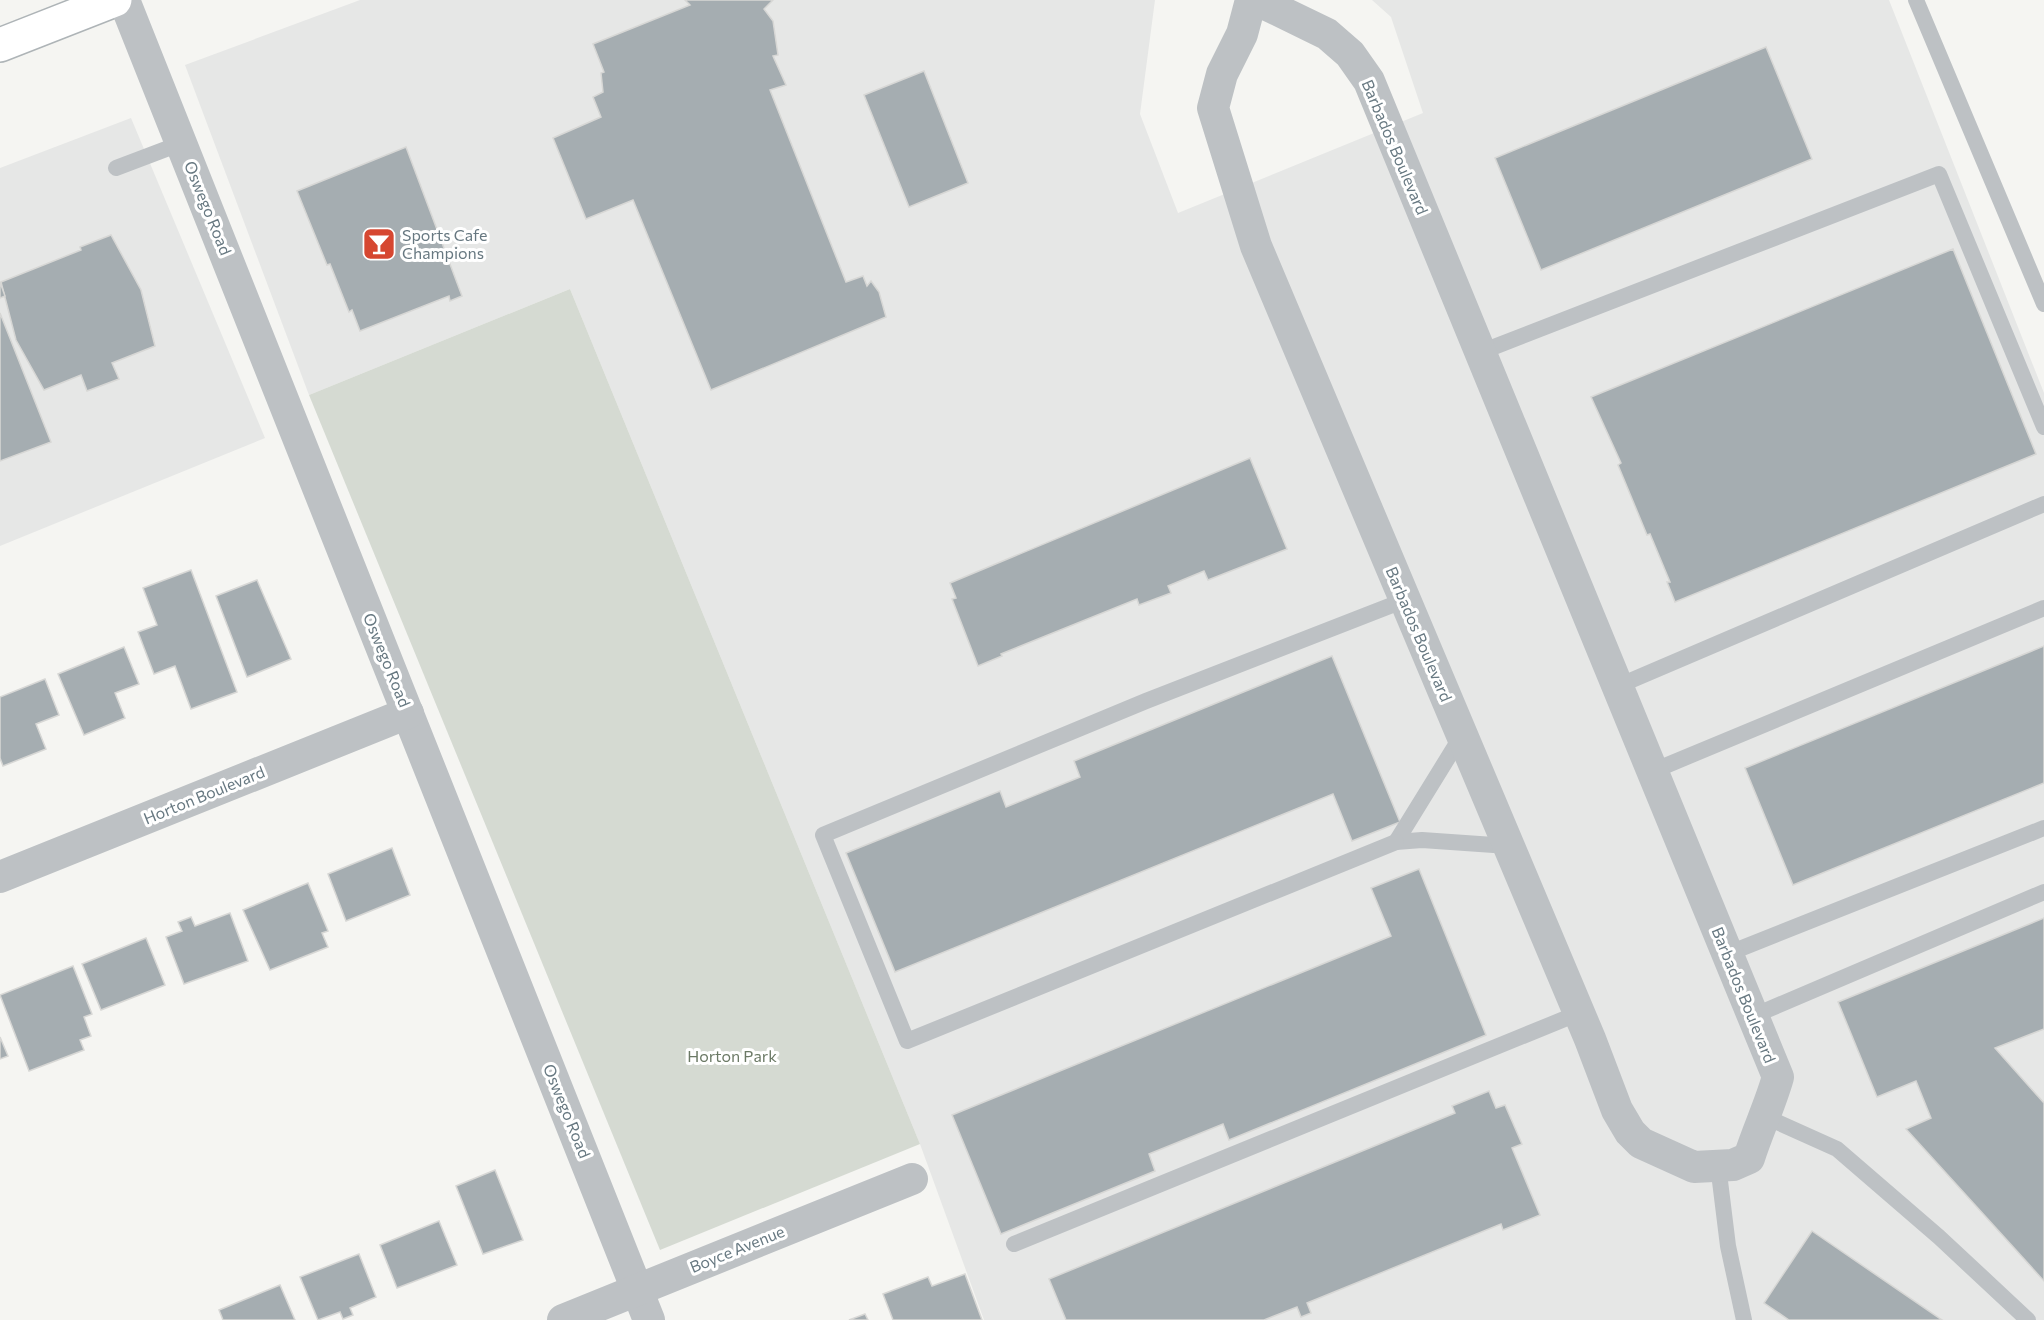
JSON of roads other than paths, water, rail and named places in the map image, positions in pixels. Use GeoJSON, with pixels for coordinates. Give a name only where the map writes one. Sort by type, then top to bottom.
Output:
{"type":"FeatureCollection","features":[{"type":"Feature","properties":{"kind":"main road"},"geometry":{"type":"LineString","coordinates":[[0,45],[115,0]]}},
{"type":"Feature","properties":{"kind":"street","name":"Oswego Road"},"geometry":{"type":"LineString","coordinates":[[124,0],[649,1320]]}},
{"type":"Feature","properties":{"kind":"street","name":"Barbados Boulevard"},"geometry":{"type":"LineString","coordinates":[[1251,0],[1242,33],[1222,74],[1214,108],[1256,246],[1579,1013],[1617,1110],[1630,1132],[1641,1143],[1694,1167],[1733,1165],[1749,1158],[1766,1117],[1778,1077],[1653,771],[1369,81],[1350,54],[1327,34],[1257,0]]}},
{"type":"Feature","properties":{"kind":"street","name":"Horton Boulevard"},"geometry":{"type":"LineString","coordinates":[[0,877],[408,712]]}},
{"type":"Feature","properties":{"kind":"street","name":"Boyce Avenue"},"geometry":{"type":"LineString","coordinates":[[563,1320],[912,1179]]}},
{"type":"Feature","properties":{"kind":"lane"},"geometry":{"type":"LineString","coordinates":[[1916,0],[2044,304]]}},
{"type":"Feature","properties":{"kind":"lane"},"geometry":{"type":"LineString","coordinates":[[116,168],[182,143]]}},
{"type":"Feature","properties":{"kind":"lane"},"geometry":{"type":"LineString","coordinates":[[1481,352],[1939,174],[2044,427]]}},
{"type":"Feature","properties":{"kind":"lane"},"geometry":{"type":"LineString","coordinates":[[1618,686],[2044,504]]}},
{"type":"Feature","properties":{"kind":"lane"},"geometry":{"type":"LineString","coordinates":[[1405,600],[1146,700],[823,834],[907,1041],[1396,842],[1422,840],[1508,846]]}},
{"type":"Feature","properties":{"kind":"lane"},"geometry":{"type":"LineString","coordinates":[[1653,771],[2044,608]]}},
{"type":"Feature","properties":{"kind":"lane"},"geometry":{"type":"LineString","coordinates":[[1396,842],[1462,735]]}},
{"type":"Feature","properties":{"kind":"lane"},"geometry":{"type":"LineString","coordinates":[[1727,954],[2044,828]]}},
{"type":"Feature","properties":{"kind":"lane"},"geometry":{"type":"LineString","coordinates":[[1753,1016],[2044,892]]}},
{"type":"Feature","properties":{"kind":"lane"},"geometry":{"type":"LineString","coordinates":[[1014,1244],[1579,1013]]}},
{"type":"Feature","properties":{"kind":"lane"},"geometry":{"type":"LineString","coordinates":[[1766,1117],[1837,1149],[1939,1237],[2028,1320]]}},
{"type":"Feature","properties":{"kind":"lane"},"geometry":{"type":"LineString","coordinates":[[1718,1165],[1728,1246],[1744,1320]]}},
{"type":"Feature","properties":{"kind":"place","name":"Sports Cafe Champions"},"geometry":{"type":"Point","coordinates":[379,244]}},
{"type":"Feature","properties":{"kind":"park label","name":"Horton Park"},"geometry":{"type":"Point","coordinates":[732,1056]}}]}
